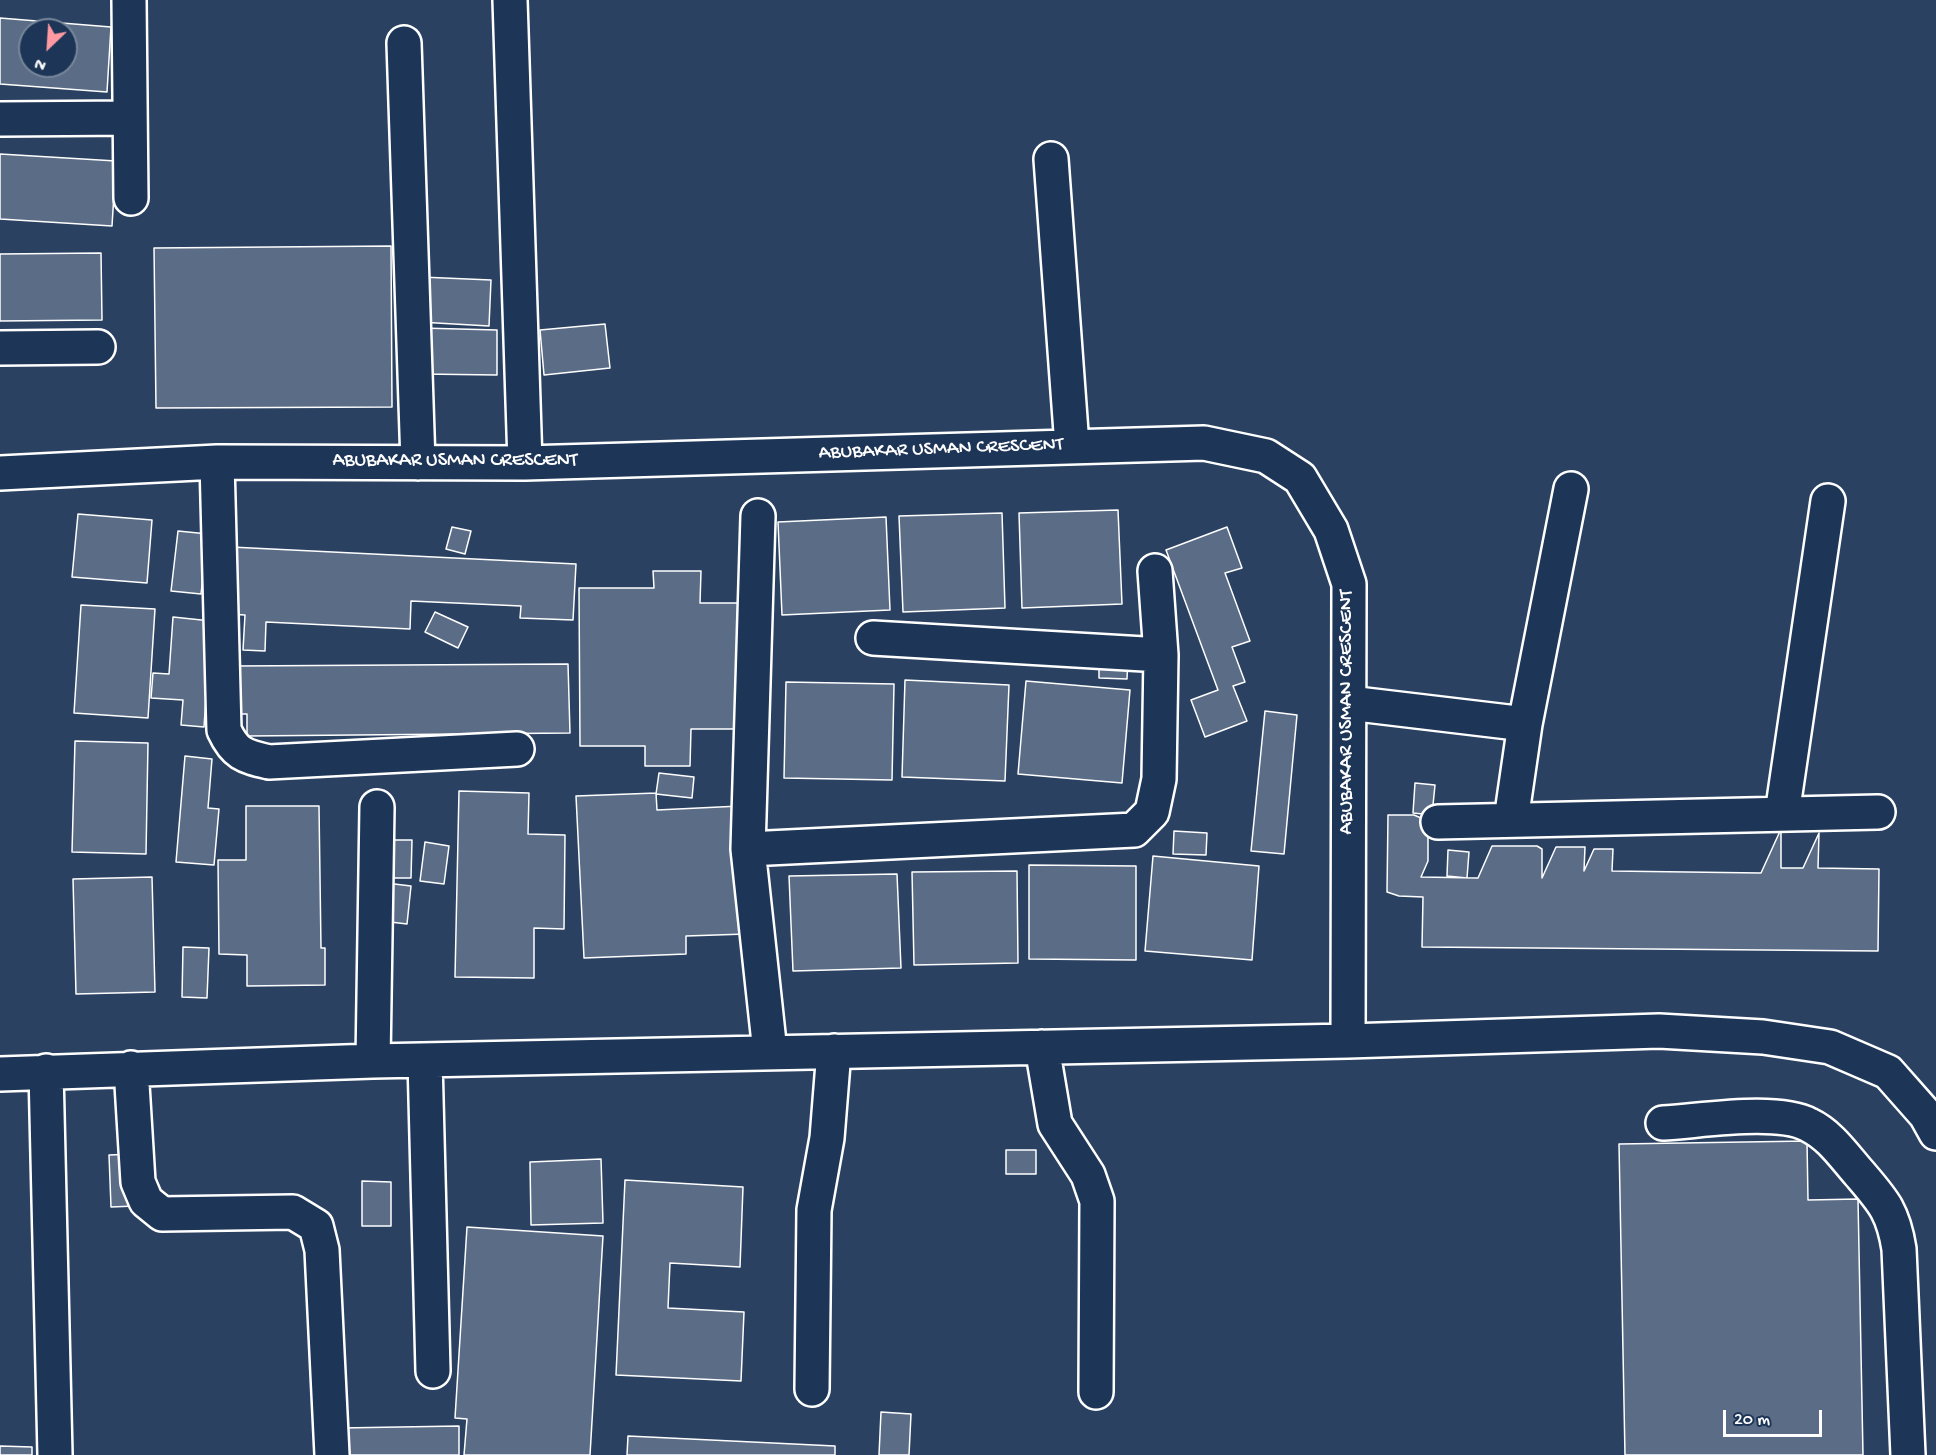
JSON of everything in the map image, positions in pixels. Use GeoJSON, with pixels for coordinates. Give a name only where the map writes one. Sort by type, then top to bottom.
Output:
{"type":"FeatureCollection","features":[{"type":"Feature","properties":{"kind":"street"},"geometry":{"type":"LineString","coordinates":[[129,0],[131,198]]}},
{"type":"Feature","properties":{"kind":"street"},"geometry":{"type":"LineString","coordinates":[[510,0],[525,463]]}},
{"type":"Feature","properties":{"kind":"street"},"geometry":{"type":"LineString","coordinates":[[404,43],[418,463]]}},
{"type":"Feature","properties":{"kind":"street"},"geometry":{"type":"LineString","coordinates":[[0,119],[130,118]]}},
{"type":"Feature","properties":{"kind":"street"},"geometry":{"type":"LineString","coordinates":[[1051,159],[1072,446]]}},
{"type":"Feature","properties":{"kind":"street"},"geometry":{"type":"LineString","coordinates":[[0,348],[98,347]]}},
{"type":"Feature","properties":{"kind":"street","name":"ABUBAKAR USMAN CRESCENT"},"geometry":{"type":"LineString","coordinates":[[0,473],[217,462],[525,463],[1204,443],[1266,456],[1300,478],[1331,530],[1349,584],[1348,1041]]}},
{"type":"Feature","properties":{"kind":"street"},"geometry":{"type":"LineString","coordinates":[[217,462],[224,730],[232,747],[246,757],[269,762],[517,749]]}},
{"type":"Feature","properties":{"kind":"street"},"geometry":{"type":"LineString","coordinates":[[1511,820],[1526,724],[1571,489]]}},
{"type":"Feature","properties":{"kind":"street"},"geometry":{"type":"LineString","coordinates":[[1782,814],[1828,501]]}},
{"type":"Feature","properties":{"kind":"street"},"geometry":{"type":"LineString","coordinates":[[758,516],[748,849],[770,1052]]}},
{"type":"Feature","properties":{"kind":"street"},"geometry":{"type":"LineString","coordinates":[[748,849],[1134,830],[1152,812],[1159,779],[1161,655],[1155,571]]}},
{"type":"Feature","properties":{"kind":"street"},"geometry":{"type":"LineString","coordinates":[[873,638],[1161,655]]}},
{"type":"Feature","properties":{"kind":"street"},"geometry":{"type":"LineString","coordinates":[[1348,703],[1526,724]]}},
{"type":"Feature","properties":{"kind":"street"},"geometry":{"type":"LineString","coordinates":[[374,1061],[377,807]]}},
{"type":"Feature","properties":{"kind":"street"},"geometry":{"type":"LineString","coordinates":[[1438,822],[1878,812]]}},
{"type":"Feature","properties":{"kind":"street"},"geometry":{"type":"LineString","coordinates":[[0,1074],[374,1061],[1348,1041],[1659,1031],[1763,1037],[1830,1047],[1888,1072],[1926,1115],[1936,1133]]}},
{"type":"Feature","properties":{"kind":"street"},"geometry":{"type":"LineString","coordinates":[[1042,1047],[1055,1124],[1088,1175],[1097,1201],[1096,1392]]}},
{"type":"Feature","properties":{"kind":"street"},"geometry":{"type":"LineString","coordinates":[[812,1389],[814,1210],[827,1138],[834,1051]]}},
{"type":"Feature","properties":{"kind":"street"},"geometry":{"type":"LineString","coordinates":[[425,1060],[433,1371]]}},
{"type":"Feature","properties":{"kind":"street"},"geometry":{"type":"LineString","coordinates":[[131,1068],[138,1182],[146,1201],[162,1214],[292,1212],[316,1226],[322,1250],[332,1455]]}},
{"type":"Feature","properties":{"kind":"street"},"geometry":{"type":"LineString","coordinates":[[46,1071],[56,1455]]}},
{"type":"Feature","properties":{"kind":"street"},"geometry":{"type":"LineString","coordinates":[[1663,1123],[1784,1116],[1827,1136],[1876,1193],[1894,1220],[1922,1410],[1908,1455]]}},
{"type":"Feature","properties":{"kind":"building"},"geometry":{"type":"Polygon","coordinates":[[[0,18],[18,19],[18,78],[78,78],[78,24],[111,27],[107,92],[0,84],[0,18]]]}},
{"type":"Feature","properties":{"kind":"building"},"geometry":{"type":"Polygon","coordinates":[[[0,154],[116,161],[112,226],[0,219],[0,154]]]}},
{"type":"Feature","properties":{"kind":"building"},"geometry":{"type":"Polygon","coordinates":[[[391,246],[392,407],[156,408],[154,248],[391,246]]]}},
{"type":"Feature","properties":{"kind":"building"},"geometry":{"type":"Polygon","coordinates":[[[101,253],[102,320],[0,321],[0,254],[101,253]]]}},
{"type":"Feature","properties":{"kind":"building"},"geometry":{"type":"Polygon","coordinates":[[[421,277],[491,280],[489,326],[419,322],[421,277]]]}},
{"type":"Feature","properties":{"kind":"building"},"geometry":{"type":"Polygon","coordinates":[[[605,324],[610,368],[544,375],[540,330],[605,324]]]}},
{"type":"Feature","properties":{"kind":"building"},"geometry":{"type":"Polygon","coordinates":[[[421,328],[497,330],[497,375],[421,374],[421,328]]]}},
{"type":"Feature","properties":{"kind":"building"},"geometry":{"type":"Polygon","coordinates":[[[1118,510],[1122,604],[1022,608],[1019,513],[1118,510]]]}},
{"type":"Feature","properties":{"kind":"building"},"geometry":{"type":"Polygon","coordinates":[[[1002,513],[1005,608],[903,612],[899,516],[1002,513]]]}},
{"type":"Feature","properties":{"kind":"building"},"geometry":{"type":"Polygon","coordinates":[[[78,514],[152,520],[147,583],[72,577],[78,514]]]}},
{"type":"Feature","properties":{"kind":"building"},"geometry":{"type":"Polygon","coordinates":[[[886,517],[890,610],[782,615],[778,522],[886,517]]]}},
{"type":"Feature","properties":{"kind":"building"},"geometry":{"type":"Polygon","coordinates":[[[452,527],[471,531],[465,554],[446,549],[452,527]]]}},
{"type":"Feature","properties":{"kind":"building"},"geometry":{"type":"Polygon","coordinates":[[[1227,527],[1242,568],[1225,573],[1250,641],[1232,647],[1245,682],[1233,686],[1247,721],[1205,737],[1191,700],[1218,690],[1166,550],[1227,527]]]}},
{"type":"Feature","properties":{"kind":"building"},"geometry":{"type":"Polygon","coordinates":[[[178,531],[208,534],[201,594],[171,591],[178,531]]]}},
{"type":"Feature","properties":{"kind":"building"},"geometry":{"type":"Polygon","coordinates":[[[231,547],[576,564],[573,620],[520,618],[521,606],[411,601],[410,629],[266,622],[265,651],[243,650],[245,615],[228,614],[231,547]]]}},
{"type":"Feature","properties":{"kind":"building"},"geometry":{"type":"Polygon","coordinates":[[[653,571],[701,571],[700,603],[747,603],[748,729],[691,729],[690,766],[645,766],[645,746],[580,746],[579,588],[654,588],[653,571]]]}},
{"type":"Feature","properties":{"kind":"building"},"geometry":{"type":"Polygon","coordinates":[[[81,605],[155,609],[148,718],[74,713],[81,605]]]}},
{"type":"Feature","properties":{"kind":"building"},"geometry":{"type":"Polygon","coordinates":[[[435,612],[468,627],[458,648],[425,632],[435,612]]]}},
{"type":"Feature","properties":{"kind":"building"},"geometry":{"type":"Polygon","coordinates":[[[173,617],[211,621],[204,727],[181,725],[183,700],[151,698],[153,673],[169,674],[173,617]]]}},
{"type":"Feature","properties":{"kind":"building"},"geometry":{"type":"Polygon","coordinates":[[[1099,656],[1128,657],[1127,679],[1099,678],[1099,656]]]}},
{"type":"Feature","properties":{"kind":"building"},"geometry":{"type":"Polygon","coordinates":[[[568,664],[570,733],[247,736],[247,714],[235,714],[234,666],[568,664]]]}},
{"type":"Feature","properties":{"kind":"building"},"geometry":{"type":"Polygon","coordinates":[[[905,680],[1009,685],[1005,781],[902,777],[905,680]]]}},
{"type":"Feature","properties":{"kind":"building"},"geometry":{"type":"Polygon","coordinates":[[[1026,681],[1130,690],[1122,783],[1018,774],[1026,681]]]}},
{"type":"Feature","properties":{"kind":"building"},"geometry":{"type":"Polygon","coordinates":[[[786,682],[894,684],[892,780],[784,778],[786,682]]]}},
{"type":"Feature","properties":{"kind":"building"},"geometry":{"type":"Polygon","coordinates":[[[1265,711],[1297,715],[1284,854],[1251,851],[1265,711]]]}},
{"type":"Feature","properties":{"kind":"building"},"geometry":{"type":"Polygon","coordinates":[[[75,741],[148,743],[146,854],[72,852],[75,741]]]}},
{"type":"Feature","properties":{"kind":"building"},"geometry":{"type":"Polygon","coordinates":[[[185,756],[212,759],[208,808],[219,809],[214,865],[176,862],[185,756]]]}},
{"type":"Feature","properties":{"kind":"building"},"geometry":{"type":"Polygon","coordinates":[[[659,773],[694,777],[692,798],[656,794],[659,773]]]}},
{"type":"Feature","properties":{"kind":"building"},"geometry":{"type":"Polygon","coordinates":[[[1415,783],[1435,785],[1432,815],[1413,813],[1415,783]]]}},
{"type":"Feature","properties":{"kind":"building"},"geometry":{"type":"Polygon","coordinates":[[[459,791],[529,793],[528,834],[565,835],[564,929],[534,928],[534,978],[455,977],[459,791]]]}},
{"type":"Feature","properties":{"kind":"building"},"geometry":{"type":"Polygon","coordinates":[[[656,793],[657,810],[740,806],[746,934],[686,936],[686,954],[584,958],[576,796],[656,793]]]}},
{"type":"Feature","properties":{"kind":"building"},"geometry":{"type":"Polygon","coordinates":[[[246,806],[319,806],[321,948],[325,948],[325,985],[247,986],[247,955],[219,954],[218,860],[246,860],[246,806]]]}},
{"type":"Feature","properties":{"kind":"building"},"geometry":{"type":"Polygon","coordinates":[[[1388,815],[1414,815],[1428,821],[1428,861],[1421,877],[1478,878],[1492,846],[1537,846],[1542,849],[1542,878],[1556,847],[1585,847],[1584,871],[1594,849],[1613,849],[1612,871],[1761,873],[1781,829],[1781,868],[1803,868],[1819,833],[1818,868],[1879,869],[1878,951],[1422,947],[1423,897],[1399,896],[1387,892],[1388,815]]]}},
{"type":"Feature","properties":{"kind":"building"},"geometry":{"type":"Polygon","coordinates":[[[1174,831],[1207,833],[1206,855],[1173,854],[1174,831]]]}},
{"type":"Feature","properties":{"kind":"building"},"geometry":{"type":"Polygon","coordinates":[[[384,840],[412,840],[411,878],[384,878],[384,840]]]}},
{"type":"Feature","properties":{"kind":"building"},"geometry":{"type":"Polygon","coordinates":[[[425,842],[449,846],[444,884],[420,881],[425,842]]]}},
{"type":"Feature","properties":{"kind":"building"},"geometry":{"type":"Polygon","coordinates":[[[1448,850],[1469,852],[1467,878],[1447,876],[1448,850]]]}},
{"type":"Feature","properties":{"kind":"building"},"geometry":{"type":"Polygon","coordinates":[[[1153,856],[1259,866],[1252,960],[1145,951],[1153,856]]]}},
{"type":"Feature","properties":{"kind":"building"},"geometry":{"type":"Polygon","coordinates":[[[1029,865],[1136,866],[1136,960],[1029,959],[1029,865]]]}},
{"type":"Feature","properties":{"kind":"building"},"geometry":{"type":"Polygon","coordinates":[[[1017,871],[1018,963],[914,965],[912,872],[1017,871]]]}},
{"type":"Feature","properties":{"kind":"building"},"geometry":{"type":"Polygon","coordinates":[[[897,874],[901,968],[793,971],[789,876],[897,874]]]}},
{"type":"Feature","properties":{"kind":"building"},"geometry":{"type":"Polygon","coordinates":[[[152,877],[155,992],[76,994],[73,879],[152,877]]]}},
{"type":"Feature","properties":{"kind":"building"},"geometry":{"type":"Polygon","coordinates":[[[386,883],[411,886],[407,924],[382,921],[386,883]]]}},
{"type":"Feature","properties":{"kind":"building"},"geometry":{"type":"Polygon","coordinates":[[[183,947],[209,948],[207,998],[182,997],[183,947]]]}},
{"type":"Feature","properties":{"kind":"building"},"geometry":{"type":"Polygon","coordinates":[[[1807,1141],[1808,1200],[1858,1199],[1863,1455],[1625,1455],[1619,1144],[1807,1141]]]}},
{"type":"Feature","properties":{"kind":"building"},"geometry":{"type":"Polygon","coordinates":[[[1006,1150],[1036,1150],[1036,1174],[1006,1174],[1006,1150]]]}},
{"type":"Feature","properties":{"kind":"building"},"geometry":{"type":"Polygon","coordinates":[[[133,1154],[135,1206],[111,1207],[109,1155],[133,1154]]]}},
{"type":"Feature","properties":{"kind":"building"},"geometry":{"type":"Polygon","coordinates":[[[601,1159],[603,1223],[531,1225],[530,1162],[601,1159]]]}},
{"type":"Feature","properties":{"kind":"building"},"geometry":{"type":"Polygon","coordinates":[[[625,1180],[743,1187],[740,1267],[670,1263],[668,1308],[744,1312],[741,1381],[616,1375],[625,1180]]]}},
{"type":"Feature","properties":{"kind":"building"},"geometry":{"type":"Polygon","coordinates":[[[362,1181],[391,1182],[391,1226],[362,1226],[362,1181]]]}},
{"type":"Feature","properties":{"kind":"building"},"geometry":{"type":"Polygon","coordinates":[[[467,1227],[603,1236],[590,1455],[464,1455],[467,1419],[455,1418],[467,1227]]]}},
{"type":"Feature","properties":{"kind":"building"},"geometry":{"type":"Polygon","coordinates":[[[881,1412],[911,1414],[909,1455],[879,1455],[881,1412]]]}},
{"type":"Feature","properties":{"kind":"building"},"geometry":{"type":"Polygon","coordinates":[[[459,1426],[459,1455],[341,1455],[340,1428],[459,1426]]]}},
{"type":"Feature","properties":{"kind":"building"},"geometry":{"type":"Polygon","coordinates":[[[628,1436],[835,1446],[835,1455],[627,1455],[628,1436]]]}},
{"type":"Feature","properties":{"kind":"building"},"geometry":{"type":"Polygon","coordinates":[[[0,1446],[32,1447],[32,1455],[0,1455],[0,1446]]]}}]}
